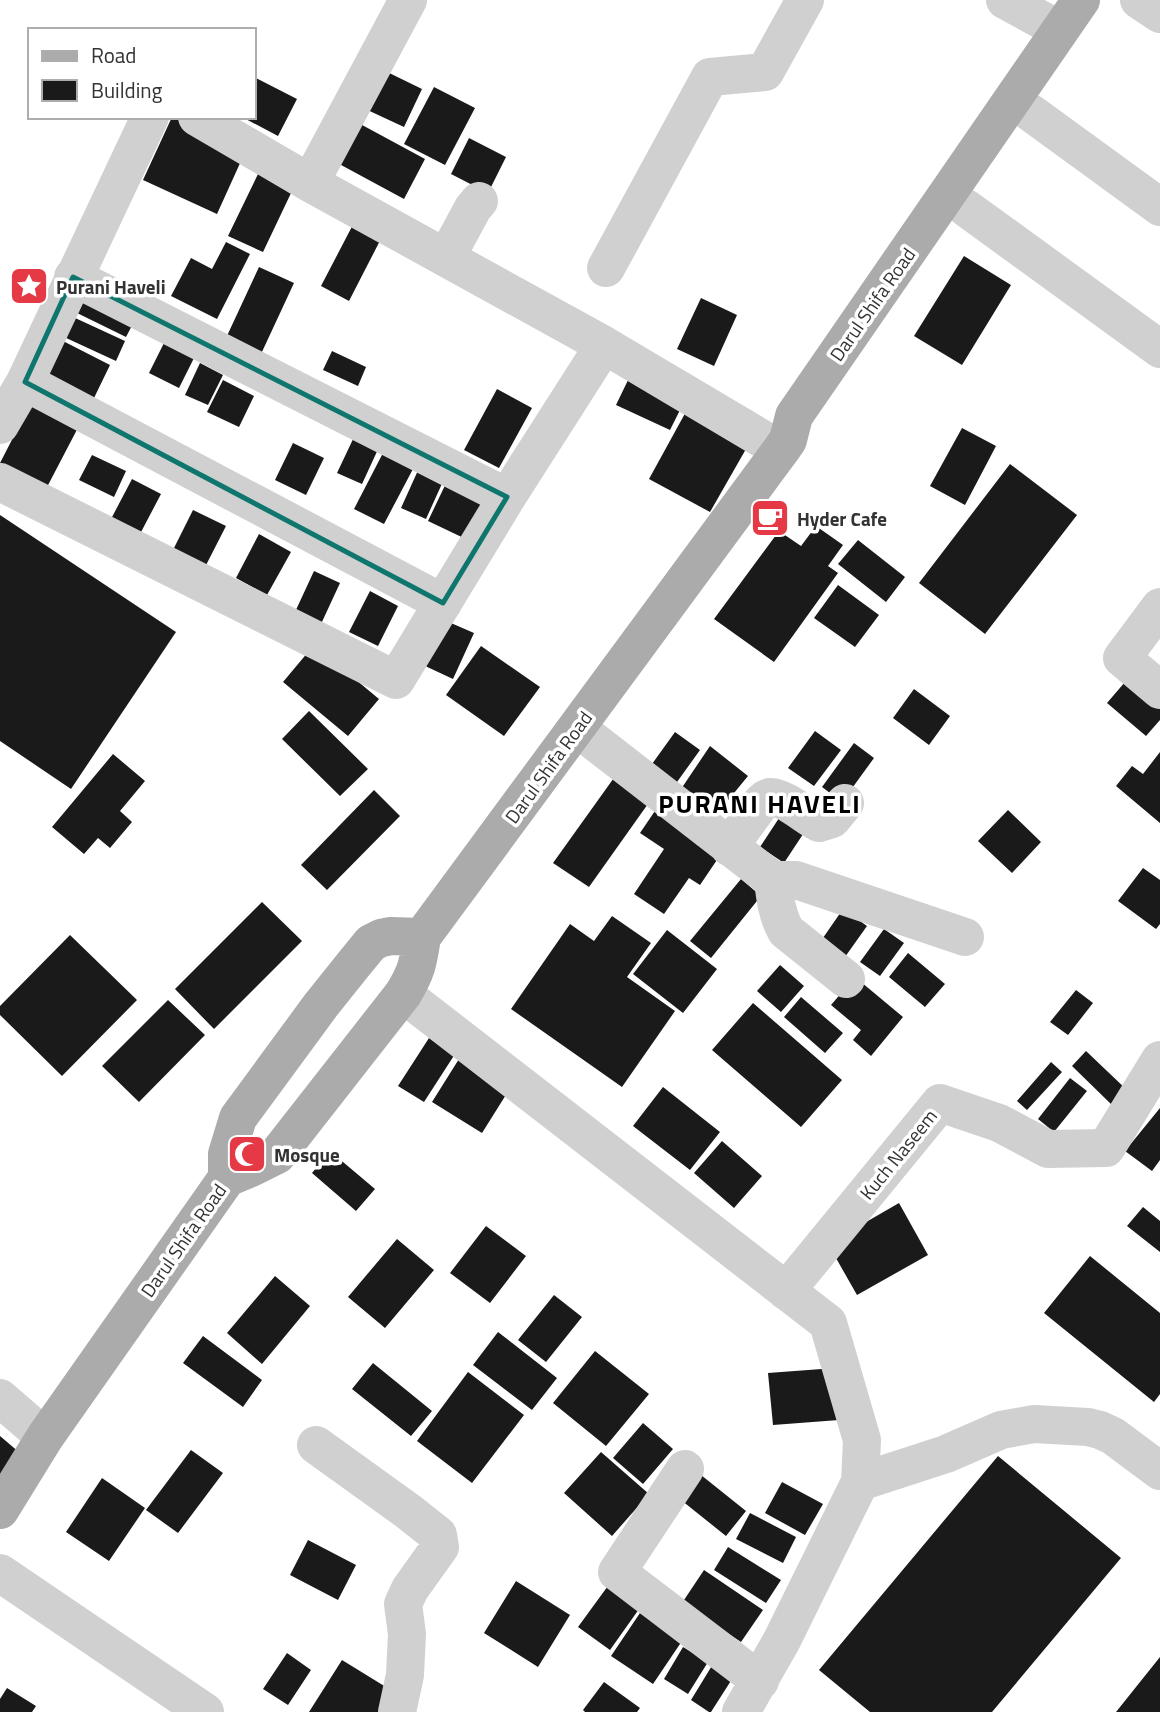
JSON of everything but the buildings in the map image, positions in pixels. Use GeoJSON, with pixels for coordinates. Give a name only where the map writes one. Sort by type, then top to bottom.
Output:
{"type":"FeatureCollection","features":[{"type":"Feature","properties":{"kind":"main road"},"geometry":{"type":"LineString","coordinates":[[785,445],[815,428],[841,394],[1031,113],[1111,0]]}},
{"type":"Feature","properties":{"kind":"main road","name":"Darul Shifa Road"},"geometry":{"type":"LineString","coordinates":[[0,1510],[46,1437],[227,1178],[277,1155],[403,994],[418,967],[422,937],[785,445],[794,416],[1070,15]]}},
{"type":"Feature","properties":{"kind":"main road"},"geometry":{"type":"LineString","coordinates":[[227,1178],[228,1154],[238,1118],[320,1005],[371,943],[391,936],[422,937]]}},
{"type":"Feature","properties":{"kind":"street"},"geometry":{"type":"LineString","coordinates":[[310,183],[408,0]]}},
{"type":"Feature","properties":{"kind":"street"},"geometry":{"type":"LineString","coordinates":[[606,268],[710,76],[765,72],[805,0]]}},
{"type":"Feature","properties":{"kind":"street"},"geometry":{"type":"LineString","coordinates":[[1006,0],[1070,15]]}},
{"type":"Feature","properties":{"kind":"street"},"geometry":{"type":"LineString","coordinates":[[1139,0],[1160,15]]}},
{"type":"Feature","properties":{"kind":"street"},"geometry":{"type":"LineString","coordinates":[[1031,113],[1160,207]]}},
{"type":"Feature","properties":{"kind":"street"},"geometry":{"type":"LineString","coordinates":[[0,425],[25,382],[149,119]]}},
{"type":"Feature","properties":{"kind":"street"},"geometry":{"type":"LineString","coordinates":[[200,119],[310,183],[785,445]]}},
{"type":"Feature","properties":{"kind":"street"},"geometry":{"type":"LineString","coordinates":[[446,258],[479,201]]}},
{"type":"Feature","properties":{"kind":"street"},"geometry":{"type":"LineString","coordinates":[[966,208],[1160,349]]}},
{"type":"Feature","properties":{"kind":"street"},"geometry":{"type":"LineString","coordinates":[[73,277],[507,497]]}},
{"type":"Feature","properties":{"kind":"street"},"geometry":{"type":"LineString","coordinates":[[0,482],[396,680],[507,497],[604,345]]}},
{"type":"Feature","properties":{"kind":"street"},"geometry":{"type":"LineString","coordinates":[[25,382],[443,603]]}},
{"type":"Feature","properties":{"kind":"street"},"geometry":{"type":"LineString","coordinates":[[1160,607],[1122,658],[1160,690]]}},
{"type":"Feature","properties":{"kind":"street"},"geometry":{"type":"LineString","coordinates":[[577,728],[773,880],[796,880],[965,937]]}},
{"type":"Feature","properties":{"kind":"street"},"geometry":{"type":"LineString","coordinates":[[729,847],[766,798],[772,797],[784,802],[819,823],[832,819],[845,803]]}},
{"type":"Feature","properties":{"kind":"street"},"geometry":{"type":"LineString","coordinates":[[773,880],[780,920],[786,931],[846,979]]}},
{"type":"Feature","properties":{"kind":"street"},"geometry":{"type":"LineString","coordinates":[[403,994],[828,1323],[862,1440],[860,1482],[752,1702],[617,1572],[685,1469]]}},
{"type":"Feature","properties":{"kind":"street","name":"Kuch Naseem"},"geometry":{"type":"LineString","coordinates":[[786,1291],[940,1103],[999,1123],[1048,1149],[1106,1148],[1160,1060]]}},
{"type":"Feature","properties":{"kind":"street"},"geometry":{"type":"LineString","coordinates":[[0,1398],[46,1437]]}},
{"type":"Feature","properties":{"kind":"street"},"geometry":{"type":"LineString","coordinates":[[860,1482],[946,1454],[1001,1430],[1034,1424],[1100,1430],[1113,1436],[1160,1471]]}},
{"type":"Feature","properties":{"kind":"street"},"geometry":{"type":"LineString","coordinates":[[316,1445],[438,1535],[440,1547],[410,1589],[403,1604],[407,1634],[405,1675],[397,1712]]}},
{"type":"Feature","properties":{"kind":"street"},"geometry":{"type":"LineString","coordinates":[[0,1573],[205,1712]]}},
{"type":"Feature","properties":{"kind":"highlighted area"},"geometry":{"type":"Polygon","coordinates":[[[73,277],[507,497],[443,603],[25,382],[73,277]]]}},
{"type":"Feature","properties":{"kind":"place","name":"Purani Haveli"},"geometry":{"type":"Point","coordinates":[29,286]}},
{"type":"Feature","properties":{"kind":"place","name":"Hyder Cafe"},"geometry":{"type":"Point","coordinates":[770,518]}},
{"type":"Feature","properties":{"kind":"place","name":"Mosque"},"geometry":{"type":"Point","coordinates":[247,1154]}},
{"type":"Feature","properties":{"kind":"district","name":"PURANI HAVELI"},"geometry":{"type":"Point","coordinates":[760,803]}}]}
